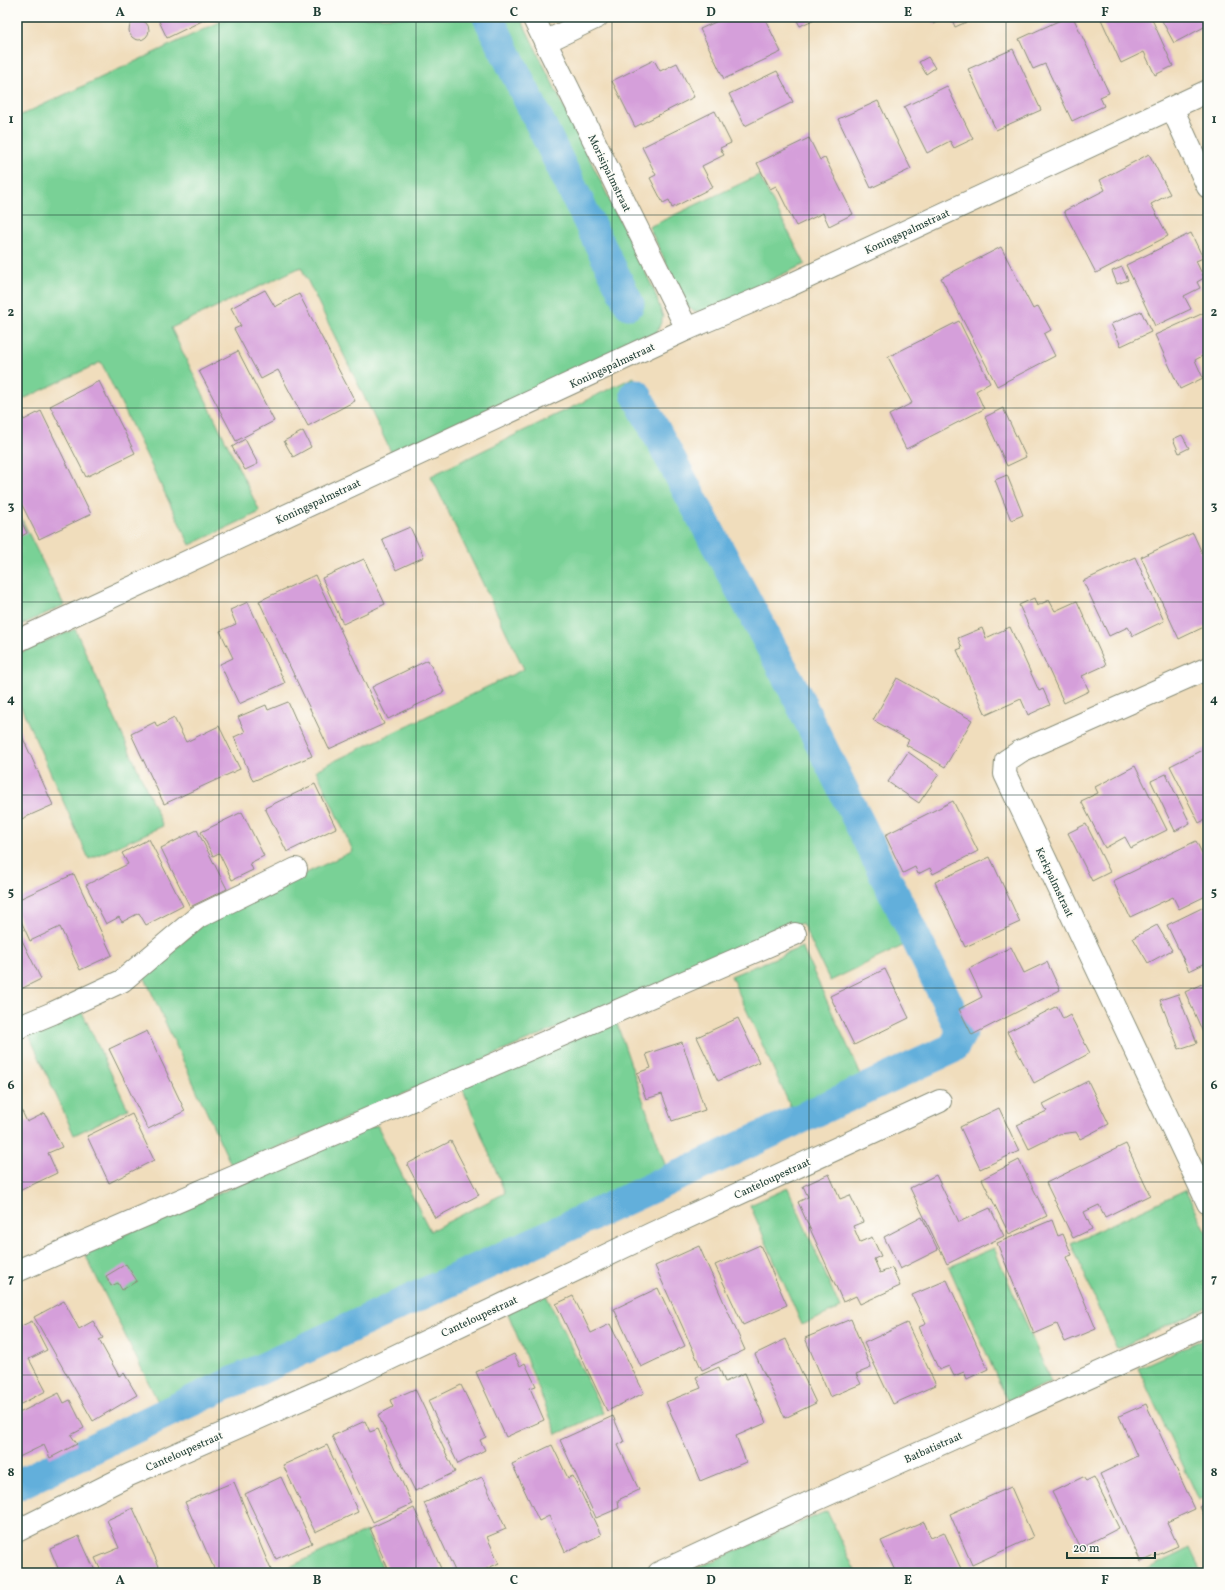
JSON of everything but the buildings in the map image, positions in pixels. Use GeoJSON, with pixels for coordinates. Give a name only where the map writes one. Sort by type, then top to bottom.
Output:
{"type":"FeatureCollection","features":[{"type":"Feature","properties":{"kind":"street","name":"Morisipalmstraat"},"geometry":{"type":"LineString","coordinates":[[533,17],[687,329]]}},
{"type":"Feature","properties":{"kind":"street"},"geometry":{"type":"LineString","coordinates":[[545,42],[597,17]]}},
{"type":"Feature","properties":{"kind":"street","name":"Koningspalmstraat"},"geometry":{"type":"LineString","coordinates":[[17,641],[687,329],[786,287],[1208,91]]}},
{"type":"Feature","properties":{"kind":"street"},"geometry":{"type":"LineString","coordinates":[[1172,108],[1208,187]]}},
{"type":"Feature","properties":{"kind":"street","name":"Kerkpalmstraat"},"geometry":{"type":"LineString","coordinates":[[1208,668],[1021,752],[1006,761],[1005,774],[1208,1203]]}},
{"type":"Feature","properties":{"kind":"street"},"geometry":{"type":"LineString","coordinates":[[17,1028],[53,1014],[122,981],[198,918],[296,869]]}},
{"type":"Feature","properties":{"kind":"street"},"geometry":{"type":"LineString","coordinates":[[17,1271],[795,934]]}},
{"type":"Feature","properties":{"kind":"street","name":"Canteloupestraat"},"geometry":{"type":"LineString","coordinates":[[17,1531],[129,1476],[347,1379],[651,1234],[940,1101]]}},
{"type":"Feature","properties":{"kind":"street","name":"Batbatistraat"},"geometry":{"type":"LineString","coordinates":[[660,1573],[813,1501],[1208,1324]]}},
{"type":"Feature","properties":{"kind":"green space"},"geometry":{"type":"Polygon","coordinates":[[[230,17],[520,17],[654,290],[663,317],[657,332],[393,456],[301,267],[171,328],[260,512],[190,545],[101,362],[17,402],[17,117],[230,17]]]}},
{"type":"Feature","properties":{"kind":"green space"},"geometry":{"type":"Polygon","coordinates":[[[759,175],[805,264],[704,311],[693,311],[686,305],[649,227],[759,175]]]}},
{"type":"Feature","properties":{"kind":"green space"},"geometry":{"type":"Polygon","coordinates":[[[634,377],[636,394],[793,688],[917,939],[830,981],[802,923],[232,1167],[144,976],[209,919],[353,851],[316,770],[524,669],[431,476],[634,377]]]}},
{"type":"Feature","properties":{"kind":"green space"},"geometry":{"type":"Polygon","coordinates":[[[17,510],[64,605],[17,627],[17,510]]]}},
{"type":"Feature","properties":{"kind":"green space"},"geometry":{"type":"Polygon","coordinates":[[[75,629],[163,826],[89,859],[17,698],[17,654],[75,629]]]}},
{"type":"Feature","properties":{"kind":"green space"},"geometry":{"type":"Polygon","coordinates":[[[802,947],[867,1088],[797,1121],[731,976],[802,947]]]}},
{"type":"Feature","properties":{"kind":"green space"},"geometry":{"type":"Polygon","coordinates":[[[81,1010],[128,1109],[74,1135],[29,1035],[81,1010]]]}},
{"type":"Feature","properties":{"kind":"green space"},"geometry":{"type":"Polygon","coordinates":[[[616,1021],[670,1179],[164,1414],[84,1252],[377,1125],[430,1231],[505,1193],[462,1087],[616,1021]]]}},
{"type":"Feature","properties":{"kind":"green space"},"geometry":{"type":"Polygon","coordinates":[[[788,1188],[840,1308],[802,1325],[750,1205],[788,1188]]]}},
{"type":"Feature","properties":{"kind":"green space"},"geometry":{"type":"Polygon","coordinates":[[[1185,1190],[1208,1234],[1208,1307],[1117,1349],[1071,1243],[1185,1190]]]}},
{"type":"Feature","properties":{"kind":"green space"},"geometry":{"type":"Polygon","coordinates":[[[994,1248],[1051,1382],[1007,1401],[949,1267],[994,1248]]]}},
{"type":"Feature","properties":{"kind":"green space"},"geometry":{"type":"Polygon","coordinates":[[[545,1293],[603,1413],[557,1434],[507,1311],[545,1293]]]}},
{"type":"Feature","properties":{"kind":"green space"},"geometry":{"type":"Polygon","coordinates":[[[1208,1337],[1208,1495],[1199,1500],[1138,1368],[1208,1337]]]}},
{"type":"Feature","properties":{"kind":"green space"},"geometry":{"type":"Polygon","coordinates":[[[827,1511],[856,1573],[686,1573],[827,1511]]]}},
{"type":"Feature","properties":{"kind":"green space"},"geometry":{"type":"Polygon","coordinates":[[[366,1531],[385,1573],[279,1572],[366,1531]]]}},
{"type":"Feature","properties":{"kind":"green space"},"geometry":{"type":"Polygon","coordinates":[[[1190,1548],[1201,1571],[1208,1568],[1208,1573],[1139,1573],[1190,1548]]]}},
{"type":"Feature","properties":{"kind":"waterway"},"geometry":{"type":"LineString","coordinates":[[488,17],[629,304]]}},
{"type":"Feature","properties":{"kind":"waterway"},"geometry":{"type":"LineString","coordinates":[[17,1485],[164,1414],[953,1048],[962,1032],[793,688],[636,394]]}}]}
